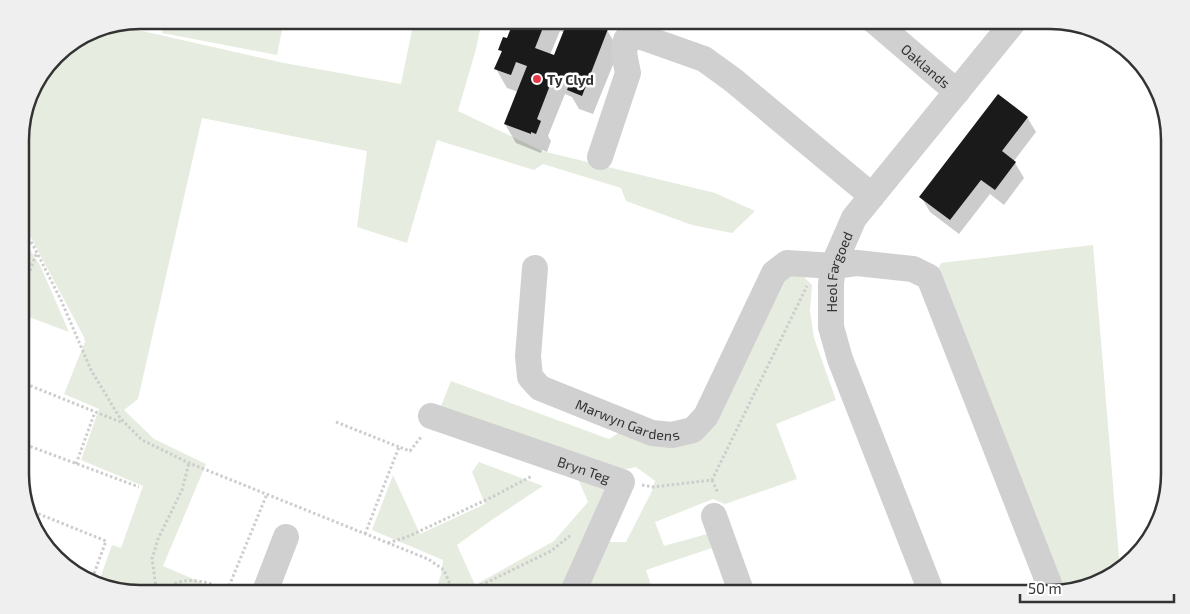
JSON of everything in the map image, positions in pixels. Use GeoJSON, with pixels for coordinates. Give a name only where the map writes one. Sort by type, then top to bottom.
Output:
{"type":"FeatureCollection","features":[{"type":"Feature","properties":{"kind":"street","name":"Oaklands"},"geometry":{"type":"LineString","coordinates":[[884,29],[957,92]]}},
{"type":"Feature","properties":{"kind":"street","name":"Heol Fargoed"},"geometry":{"type":"LineString","coordinates":[[928,585],[840,359],[831,328],[832,266],[854,218],[1008,29]]}},
{"type":"Feature","properties":{"kind":"street"},"geometry":{"type":"LineString","coordinates":[[600,157],[628,73],[624,53],[626,40],[639,36],[704,59],[733,80],[872,196]]}},
{"type":"Feature","properties":{"kind":"street","name":"Marwyn Gardens"},"geometry":{"type":"LineString","coordinates":[[535,268],[528,356],[530,377],[540,388],[652,434],[672,435],[693,430],[706,416],[774,273],[787,263],[832,266],[857,262],[913,269],[929,277],[1049,585]]}},
{"type":"Feature","properties":{"kind":"street","name":"Bryn Teg"},"geometry":{"type":"LineString","coordinates":[[431,416],[622,482],[576,585]]}},
{"type":"Feature","properties":{"kind":"street"},"geometry":{"type":"LineString","coordinates":[[714,516],[739,585]]}},
{"type":"Feature","properties":{"kind":"street"},"geometry":{"type":"LineString","coordinates":[[267,585],[286,537]]}},
{"type":"Feature","properties":{"kind":"path"},"geometry":{"type":"LineString","coordinates":[[29,239],[61,300],[91,370],[120,418],[142,440],[189,463],[428,559],[444,570],[450,585]]}},
{"type":"Feature","properties":{"kind":"path"},"geometry":{"type":"LineString","coordinates":[[29,273],[37,252]]}},
{"type":"Feature","properties":{"kind":"path"},"geometry":{"type":"LineString","coordinates":[[29,385],[126,424]]}},
{"type":"Feature","properties":{"kind":"path"},"geometry":{"type":"LineString","coordinates":[[76,464],[95,412]]}},
{"type":"Feature","properties":{"kind":"path"},"geometry":{"type":"LineString","coordinates":[[336,422],[410,450],[421,437],[431,416]]}},
{"type":"Feature","properties":{"kind":"path"},"geometry":{"type":"LineString","coordinates":[[29,445],[140,488]]}},
{"type":"Feature","properties":{"kind":"path"},"geometry":{"type":"LineString","coordinates":[[365,534],[399,447]]}},
{"type":"Feature","properties":{"kind":"path"},"geometry":{"type":"LineString","coordinates":[[387,543],[407,537],[492,497],[561,460]]}},
{"type":"Feature","properties":{"kind":"path"},"geometry":{"type":"LineString","coordinates":[[156,585],[152,559],[158,539],[182,490],[189,463]]}},
{"type":"Feature","properties":{"kind":"path"},"geometry":{"type":"LineString","coordinates":[[230,585],[267,494]]}},
{"type":"Feature","properties":{"kind":"path"},"geometry":{"type":"LineString","coordinates":[[36,513],[106,542],[94,575]]}},
{"type":"Feature","properties":{"kind":"path"},"geometry":{"type":"LineString","coordinates":[[481,585],[551,551],[574,533]]}},
{"type":"Feature","properties":{"kind":"path"},"geometry":{"type":"LineString","coordinates":[[173,585],[182,581],[204,582],[212,585]]}},
{"type":"Feature","properties":{"kind":"shaded area"},"geometry":{"type":"Polygon","coordinates":[[[138,29],[284,63],[401,84],[412,29],[480,29],[458,111],[542,151],[715,193],[755,211],[732,233],[692,225],[626,201],[621,188],[543,164],[534,170],[437,140],[407,243],[357,227],[367,151],[202,118],[138,399],[124,410],[154,439],[206,464],[163,566],[207,585],[140,585],[118,583],[100,578],[112,545],[121,548],[143,486],[81,460],[99,409],[64,394],[85,342],[84,337],[29,234],[29,133],[37,97],[44,84],[61,61],[84,44],[97,37],[118,31],[138,29]]]}},
{"type":"Feature","properties":{"kind":"shaded area"},"geometry":{"type":"Polygon","coordinates":[[[163,29],[282,29],[277,55],[162,33],[163,29]]]}},
{"type":"Feature","properties":{"kind":"shaded area"},"geometry":{"type":"Polygon","coordinates":[[[1093,245],[1119,561],[1099,574],[1072,583],[1058,585],[937,272],[941,263],[1093,245]]]}},
{"type":"Feature","properties":{"kind":"shaded area"},"geometry":{"type":"Polygon","coordinates":[[[29,248],[40,265],[69,332],[29,317],[29,248]]]}},
{"type":"Feature","properties":{"kind":"shaded area"},"geometry":{"type":"Polygon","coordinates":[[[800,273],[812,285],[810,311],[814,338],[836,400],[776,424],[797,479],[725,504],[713,499],[655,522],[664,546],[707,534],[712,548],[646,570],[651,585],[584,585],[607,542],[626,542],[652,491],[655,481],[636,467],[622,470],[441,406],[451,381],[609,439],[625,429],[682,444],[778,276],[800,273]]]}},
{"type":"Feature","properties":{"kind":"shaded area"},"geometry":{"type":"Polygon","coordinates":[[[479,462],[543,486],[457,545],[475,585],[437,585],[443,560],[372,530],[393,475],[420,534],[485,504],[472,472],[479,462]]]}},
{"type":"Feature","properties":{"kind":"shaded area"},"geometry":{"type":"Polygon","coordinates":[[[575,472],[607,483],[564,585],[475,585],[554,541],[588,502],[575,472]]]}},
{"type":"Feature","properties":{"kind":"building","name":"Ty Clyd"},"geometry":{"type":"Polygon","coordinates":[[[510,29],[542,29],[535,48],[554,55],[564,29],[608,29],[582,96],[567,90],[570,82],[554,75],[537,119],[541,121],[536,134],[504,124],[527,66],[516,62],[511,75],[494,69],[502,51],[498,50],[503,37],[507,38],[510,29]]]}},
{"type":"Feature","properties":{"kind":"building"},"geometry":{"type":"Polygon","coordinates":[[[998,94],[1028,117],[1002,151],[1016,162],[995,190],[981,180],[950,220],[919,197],[998,94]]]}},
{"type":"Feature","properties":{"kind":"place","name":"Ty Clyd"},"geometry":{"type":"Point","coordinates":[537,79]}}]}
